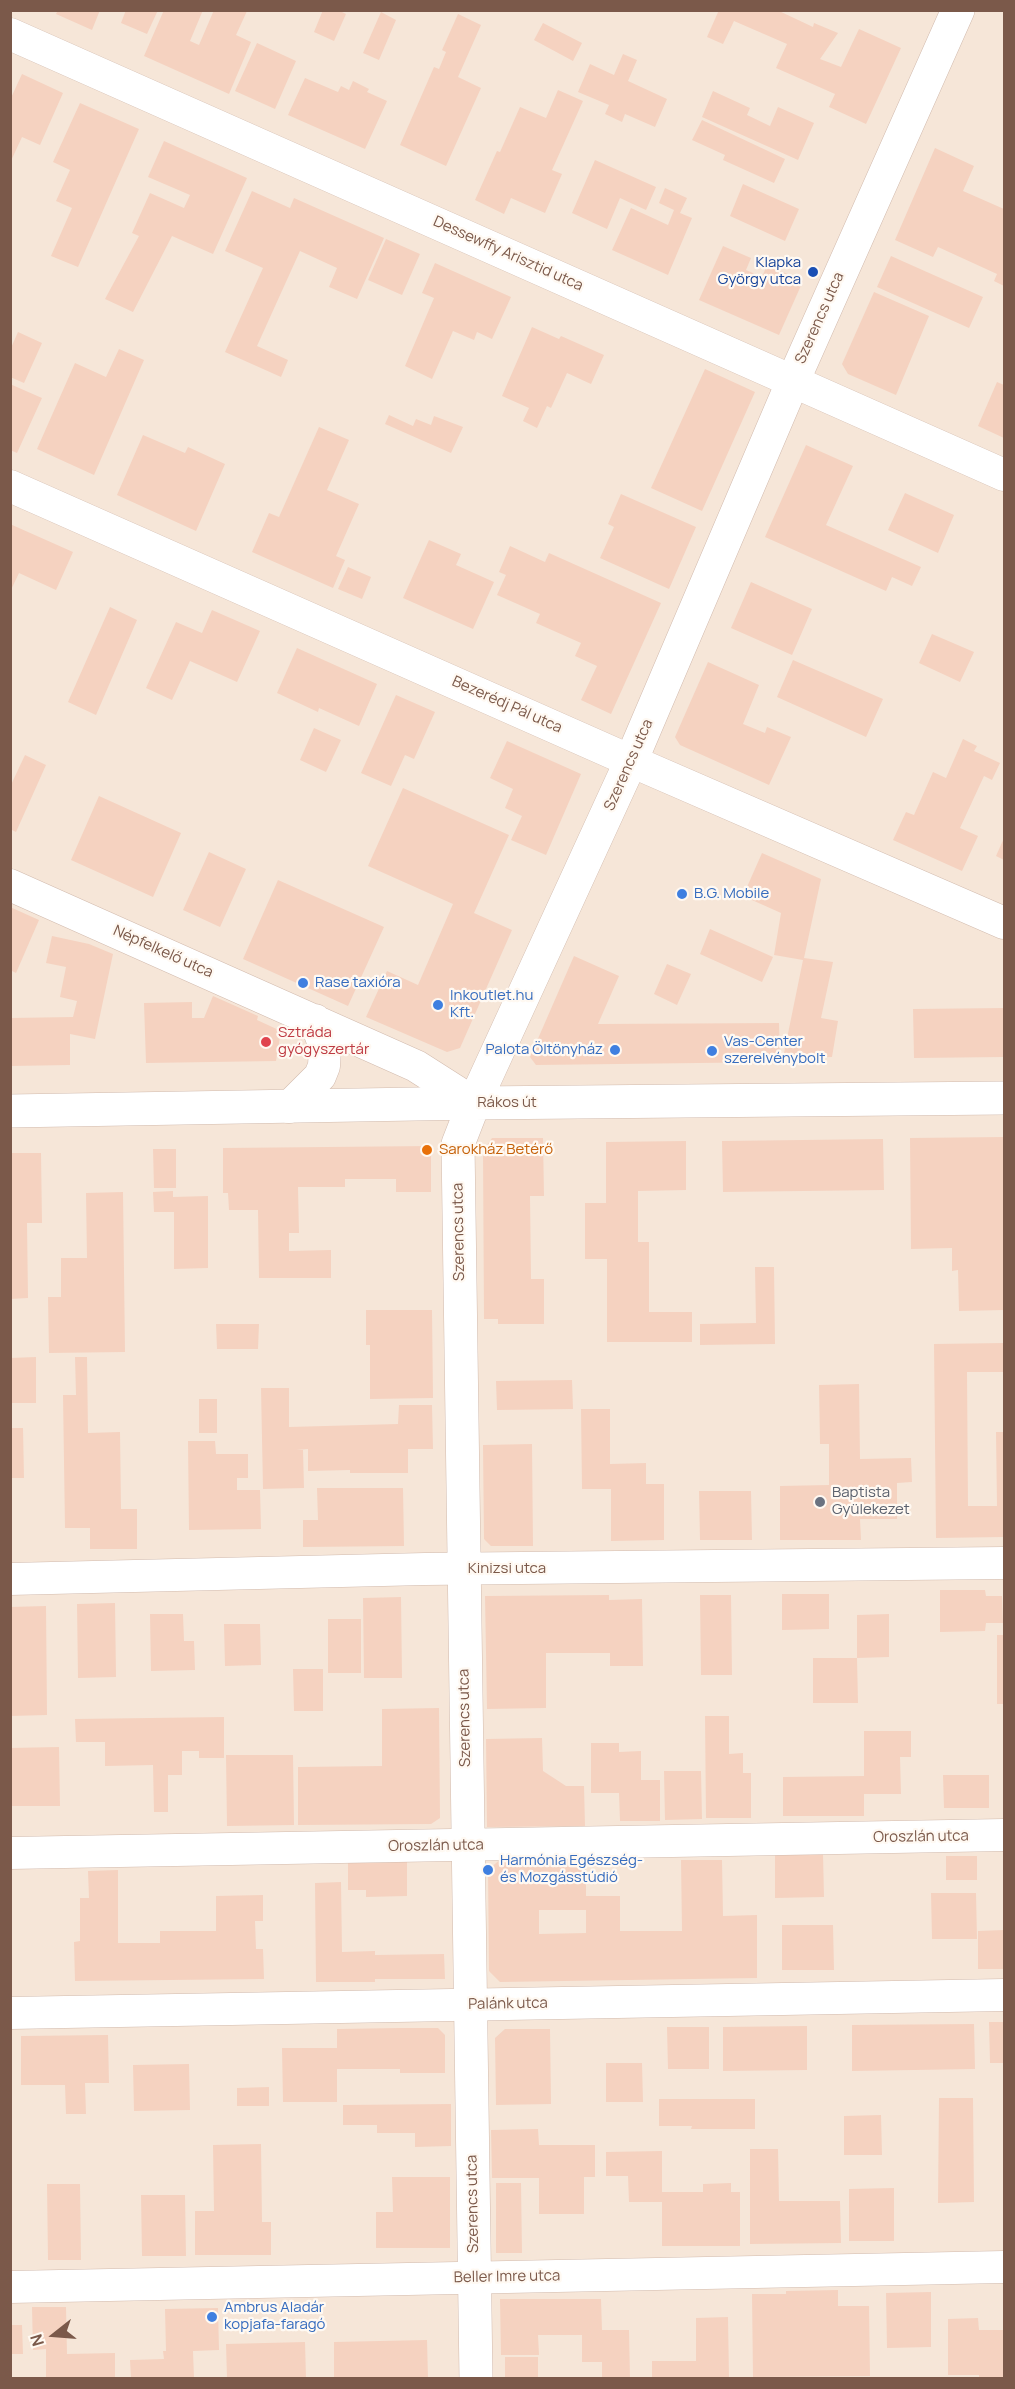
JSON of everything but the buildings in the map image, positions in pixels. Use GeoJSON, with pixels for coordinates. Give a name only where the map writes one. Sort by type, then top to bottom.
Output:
{"type":"FeatureCollection","features":[{"type":"Feature","properties":{"kind":"street","name":"Szerencs utca"},"geometry":{"type":"LineString","coordinates":[[476,2379],[458,1144],[474,1103],[631,761],[793,381],[958,10]]}},
{"type":"Feature","properties":{"kind":"street","name":"Dessewffy Arisztid utca"},"geometry":{"type":"LineString","coordinates":[[10,34],[1005,475]]}},
{"type":"Feature","properties":{"kind":"street","name":"Bezerédj Pál utca"},"geometry":{"type":"LineString","coordinates":[[10,486],[631,761],[1005,923]]}},
{"type":"Feature","properties":{"kind":"street","name":"Népfelkelő utca"},"geometry":{"type":"LineString","coordinates":[[10,885],[416,1066],[474,1103]]}},
{"type":"Feature","properties":{"kind":"street"},"geometry":{"type":"LineString","coordinates":[[289,1107],[320,1076],[324,1066],[325,1047],[315,1020]]}},
{"type":"Feature","properties":{"kind":"street","name":"Rákos út"},"geometry":{"type":"LineString","coordinates":[[10,1111],[474,1103],[1005,1098]]}},
{"type":"Feature","properties":{"kind":"street","name":"Kinizsi utca"},"geometry":{"type":"LineString","coordinates":[[10,1579],[463,1569],[1005,1563]]}},
{"type":"Feature","properties":{"kind":"street","name":"Oroszlán utca"},"geometry":{"type":"LineString","coordinates":[[10,1853],[1005,1835]]}},
{"type":"Feature","properties":{"kind":"street","name":"Palánk utca"},"geometry":{"type":"LineString","coordinates":[[10,2013],[1005,1995]]}},
{"type":"Feature","properties":{"kind":"street","name":"Beller Imre utca"},"geometry":{"type":"LineString","coordinates":[[10,2287],[1005,2266]]}},
{"type":"Feature","properties":{"kind":"shaded area"},"geometry":{"type":"Polygon","coordinates":[[[11,11],[1004,11],[1004,2378],[11,2378],[11,11]]]}},
{"type":"Feature","properties":{"kind":"place","name":"Klapka György utca"},"geometry":{"type":"Point","coordinates":[813,272]}},
{"type":"Feature","properties":{"kind":"place","name":"B.G. Mobile"},"geometry":{"type":"Point","coordinates":[682,894]}},
{"type":"Feature","properties":{"kind":"place","name":"Rase taxióra"},"geometry":{"type":"Point","coordinates":[303,983]}},
{"type":"Feature","properties":{"kind":"place","name":"Inkoutlet.hu Kft."},"geometry":{"type":"Point","coordinates":[438,1005]}},
{"type":"Feature","properties":{"kind":"place","name":"Sztráda gyógyszertár"},"geometry":{"type":"Point","coordinates":[266,1042]}},
{"type":"Feature","properties":{"kind":"place","name":"Palota Öltönyház"},"geometry":{"type":"Point","coordinates":[615,1050]}},
{"type":"Feature","properties":{"kind":"place","name":"Vas-Center szerelvénybolt"},"geometry":{"type":"Point","coordinates":[712,1051]}},
{"type":"Feature","properties":{"kind":"place","name":"Sarokház Betérő"},"geometry":{"type":"Point","coordinates":[427,1150]}},
{"type":"Feature","properties":{"kind":"place","name":"Baptista Gyülekezet"},"geometry":{"type":"Point","coordinates":[820,1502]}},
{"type":"Feature","properties":{"kind":"place","name":"Harmónia Egészség- és Mozgásstúdió"},"geometry":{"type":"Point","coordinates":[488,1870]}},
{"type":"Feature","properties":{"kind":"place","name":"Ambrus Aladár kopjafa-faragó"},"geometry":{"type":"Point","coordinates":[212,2317]}}]}
